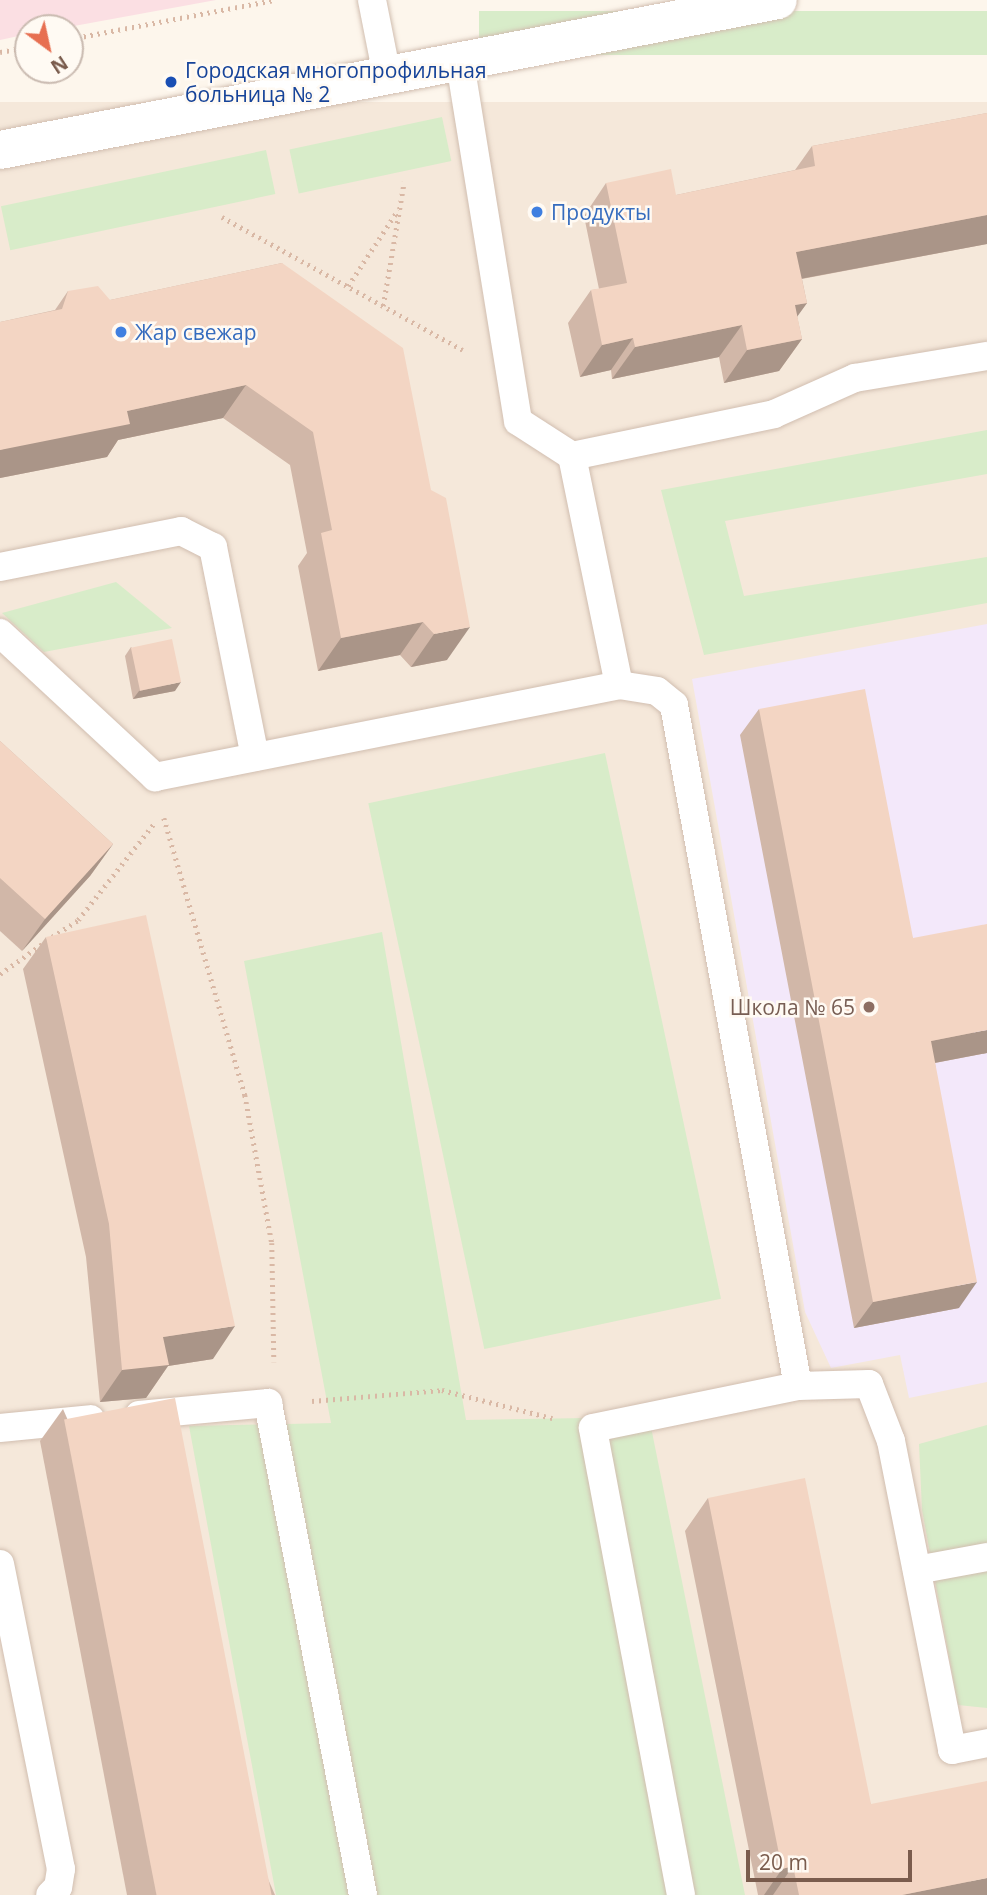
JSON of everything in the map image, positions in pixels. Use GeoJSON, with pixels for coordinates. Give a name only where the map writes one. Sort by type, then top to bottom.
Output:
{"type":"FeatureCollection","features":[{"type":"Feature","properties":{"kind":"street"},"geometry":{"type":"LineString","coordinates":[[0,150],[778,0]]}},
{"type":"Feature","properties":{"kind":"lane"},"geometry":{"type":"LineString","coordinates":[[372,0],[387,76]]}},
{"type":"Feature","properties":{"kind":"lane"},"geometry":{"type":"LineString","coordinates":[[460,62],[518,421],[572,456],[774,414],[855,378],[987,356]]}},
{"type":"Feature","properties":{"kind":"lane"},"geometry":{"type":"LineString","coordinates":[[572,456],[619,685]]}},
{"type":"Feature","properties":{"kind":"lane"},"geometry":{"type":"LineString","coordinates":[[0,567],[181,531],[213,547],[256,757]]}},
{"type":"Feature","properties":{"kind":"lane"},"geometry":{"type":"LineString","coordinates":[[0,632],[155,777],[619,685],[657,691],[674,705],[798,1386]]}},
{"type":"Feature","properties":{"kind":"lane"},"geometry":{"type":"LineString","coordinates":[[681,1895],[593,1428],[798,1386],[869,1384],[891,1441],[952,1750],[987,1743]]}},
{"type":"Feature","properties":{"kind":"lane"},"geometry":{"type":"LineString","coordinates":[[0,1428],[268,1403],[363,1895]]}},
{"type":"Feature","properties":{"kind":"lane"},"geometry":{"type":"LineString","coordinates":[[916,1570],[987,1557]]}},
{"type":"Feature","properties":{"kind":"lane"},"geometry":{"type":"LineString","coordinates":[[0,1564],[61,1869],[58,1887],[50,1895]]}},
{"type":"Feature","properties":{"kind":"path"},"geometry":{"type":"LineString","coordinates":[[84,36],[275,0]]}},
{"type":"Feature","properties":{"kind":"path"},"geometry":{"type":"LineString","coordinates":[[383,306],[404,182]]}},
{"type":"Feature","properties":{"kind":"path"},"geometry":{"type":"LineString","coordinates":[[348,286],[400,207]]}},
{"type":"Feature","properties":{"kind":"path"},"geometry":{"type":"LineString","coordinates":[[222,216],[511,377]]}},
{"type":"Feature","properties":{"kind":"path"},"geometry":{"type":"LineString","coordinates":[[0,974],[78,919],[163,813],[245,1095],[270,1230],[274,1375],[268,1403],[442,1390],[593,1428]]}},
{"type":"Feature","properties":{"kind":"shaded area"},"geometry":{"type":"Polygon","coordinates":[[[0,0],[216,0],[84,24],[84,14],[14,14],[14,37],[0,40],[0,0]]]}},
{"type":"Feature","properties":{"kind":"shaded area"},"geometry":{"type":"Polygon","coordinates":[[[0,102],[987,102],[987,1895],[0,1895],[0,102]]]}},
{"type":"Feature","properties":{"kind":"shaded area","name":"Школа № 65"},"geometry":{"type":"Polygon","coordinates":[[[987,624],[987,1382],[909,1398],[900,1355],[831,1368],[805,1312],[692,679],[987,624]]]}},
{"type":"Feature","properties":{"kind":"green space"},"geometry":{"type":"Polygon","coordinates":[[[479,11],[987,11],[987,55],[479,55],[479,11]]]}},
{"type":"Feature","properties":{"kind":"green space"},"geometry":{"type":"Polygon","coordinates":[[[442,117],[451,161],[299,193],[289,149],[442,117]]]}},
{"type":"Feature","properties":{"kind":"green space"},"geometry":{"type":"Polygon","coordinates":[[[266,150],[275,194],[10,250],[1,206],[266,150]]]}},
{"type":"Feature","properties":{"kind":"green space"},"geometry":{"type":"Polygon","coordinates":[[[987,430],[987,474],[725,521],[744,596],[987,557],[987,603],[704,655],[661,490],[987,430]]]}},
{"type":"Feature","properties":{"kind":"green space"},"geometry":{"type":"Polygon","coordinates":[[[116,582],[172,628],[44,652],[2,613],[116,582]]]}},
{"type":"Feature","properties":{"kind":"green space"},"geometry":{"type":"Polygon","coordinates":[[[605,753],[721,1299],[484,1349],[368,803],[605,753]]]}},
{"type":"Feature","properties":{"kind":"green space"},"geometry":{"type":"Polygon","coordinates":[[[382,932],[466,1420],[649,1417],[745,1895],[276,1895],[189,1426],[331,1423],[244,961],[382,932]]]}},
{"type":"Feature","properties":{"kind":"green space"},"geometry":{"type":"Polygon","coordinates":[[[987,1425],[987,1708],[958,1705],[922,1510],[919,1444],[987,1425]]]}},
{"type":"Feature","properties":{"kind":"building"},"geometry":{"type":"Polygon","coordinates":[[[987,113],[987,215],[796,252],[807,303],[795,305],[802,339],[747,350],[742,325],[635,347],[633,338],[602,345],[591,290],[627,283],[606,183],[671,169],[676,195],[815,166],[812,146],[987,113]]]}},
{"type":"Feature","properties":{"kind":"building"},"geometry":{"type":"Polygon","coordinates":[[[282,263],[403,348],[431,490],[446,498],[470,627],[434,634],[423,622],[341,638],[321,533],[332,530],[313,432],[246,385],[127,411],[130,424],[0,450],[0,322],[62,309],[68,291],[98,286],[110,300],[282,263]]]}},
{"type":"Feature","properties":{"kind":"building"},"geometry":{"type":"Polygon","coordinates":[[[172,639],[181,682],[140,691],[131,648],[172,639]]]}},
{"type":"Feature","properties":{"kind":"building"},"geometry":{"type":"Polygon","coordinates":[[[865,689],[913,938],[987,924],[987,1030],[931,1041],[977,1282],[873,1302],[759,709],[865,689]]]}},
{"type":"Feature","properties":{"kind":"building"},"geometry":{"type":"Polygon","coordinates":[[[0,741],[113,844],[45,919],[0,878],[0,741]]]}},
{"type":"Feature","properties":{"kind":"building"},"geometry":{"type":"Polygon","coordinates":[[[146,915],[235,1326],[163,1337],[169,1365],[122,1370],[109,1224],[46,937],[146,915]]]}},
{"type":"Feature","properties":{"kind":"building"},"geometry":{"type":"Polygon","coordinates":[[[175,1398],[272,1895],[156,1895],[64,1420],[175,1398]]]}},
{"type":"Feature","properties":{"kind":"building"},"geometry":{"type":"Polygon","coordinates":[[[805,1478],[871,1804],[987,1781],[987,1878],[902,1895],[799,1895],[793,1866],[782,1869],[708,1498],[805,1478]]]}},
{"type":"Feature","properties":{"kind":"place","name":"Городская многопрофильная больница № 2"},"geometry":{"type":"Point","coordinates":[171,82]}},
{"type":"Feature","properties":{"kind":"place","name":"Продукты"},"geometry":{"type":"Point","coordinates":[537,212]}},
{"type":"Feature","properties":{"kind":"place","name":"Жар свежар"},"geometry":{"type":"Point","coordinates":[121,332]}},
{"type":"Feature","properties":{"kind":"place","name":"Школа № 65"},"geometry":{"type":"Point","coordinates":[869,1007]}}]}
